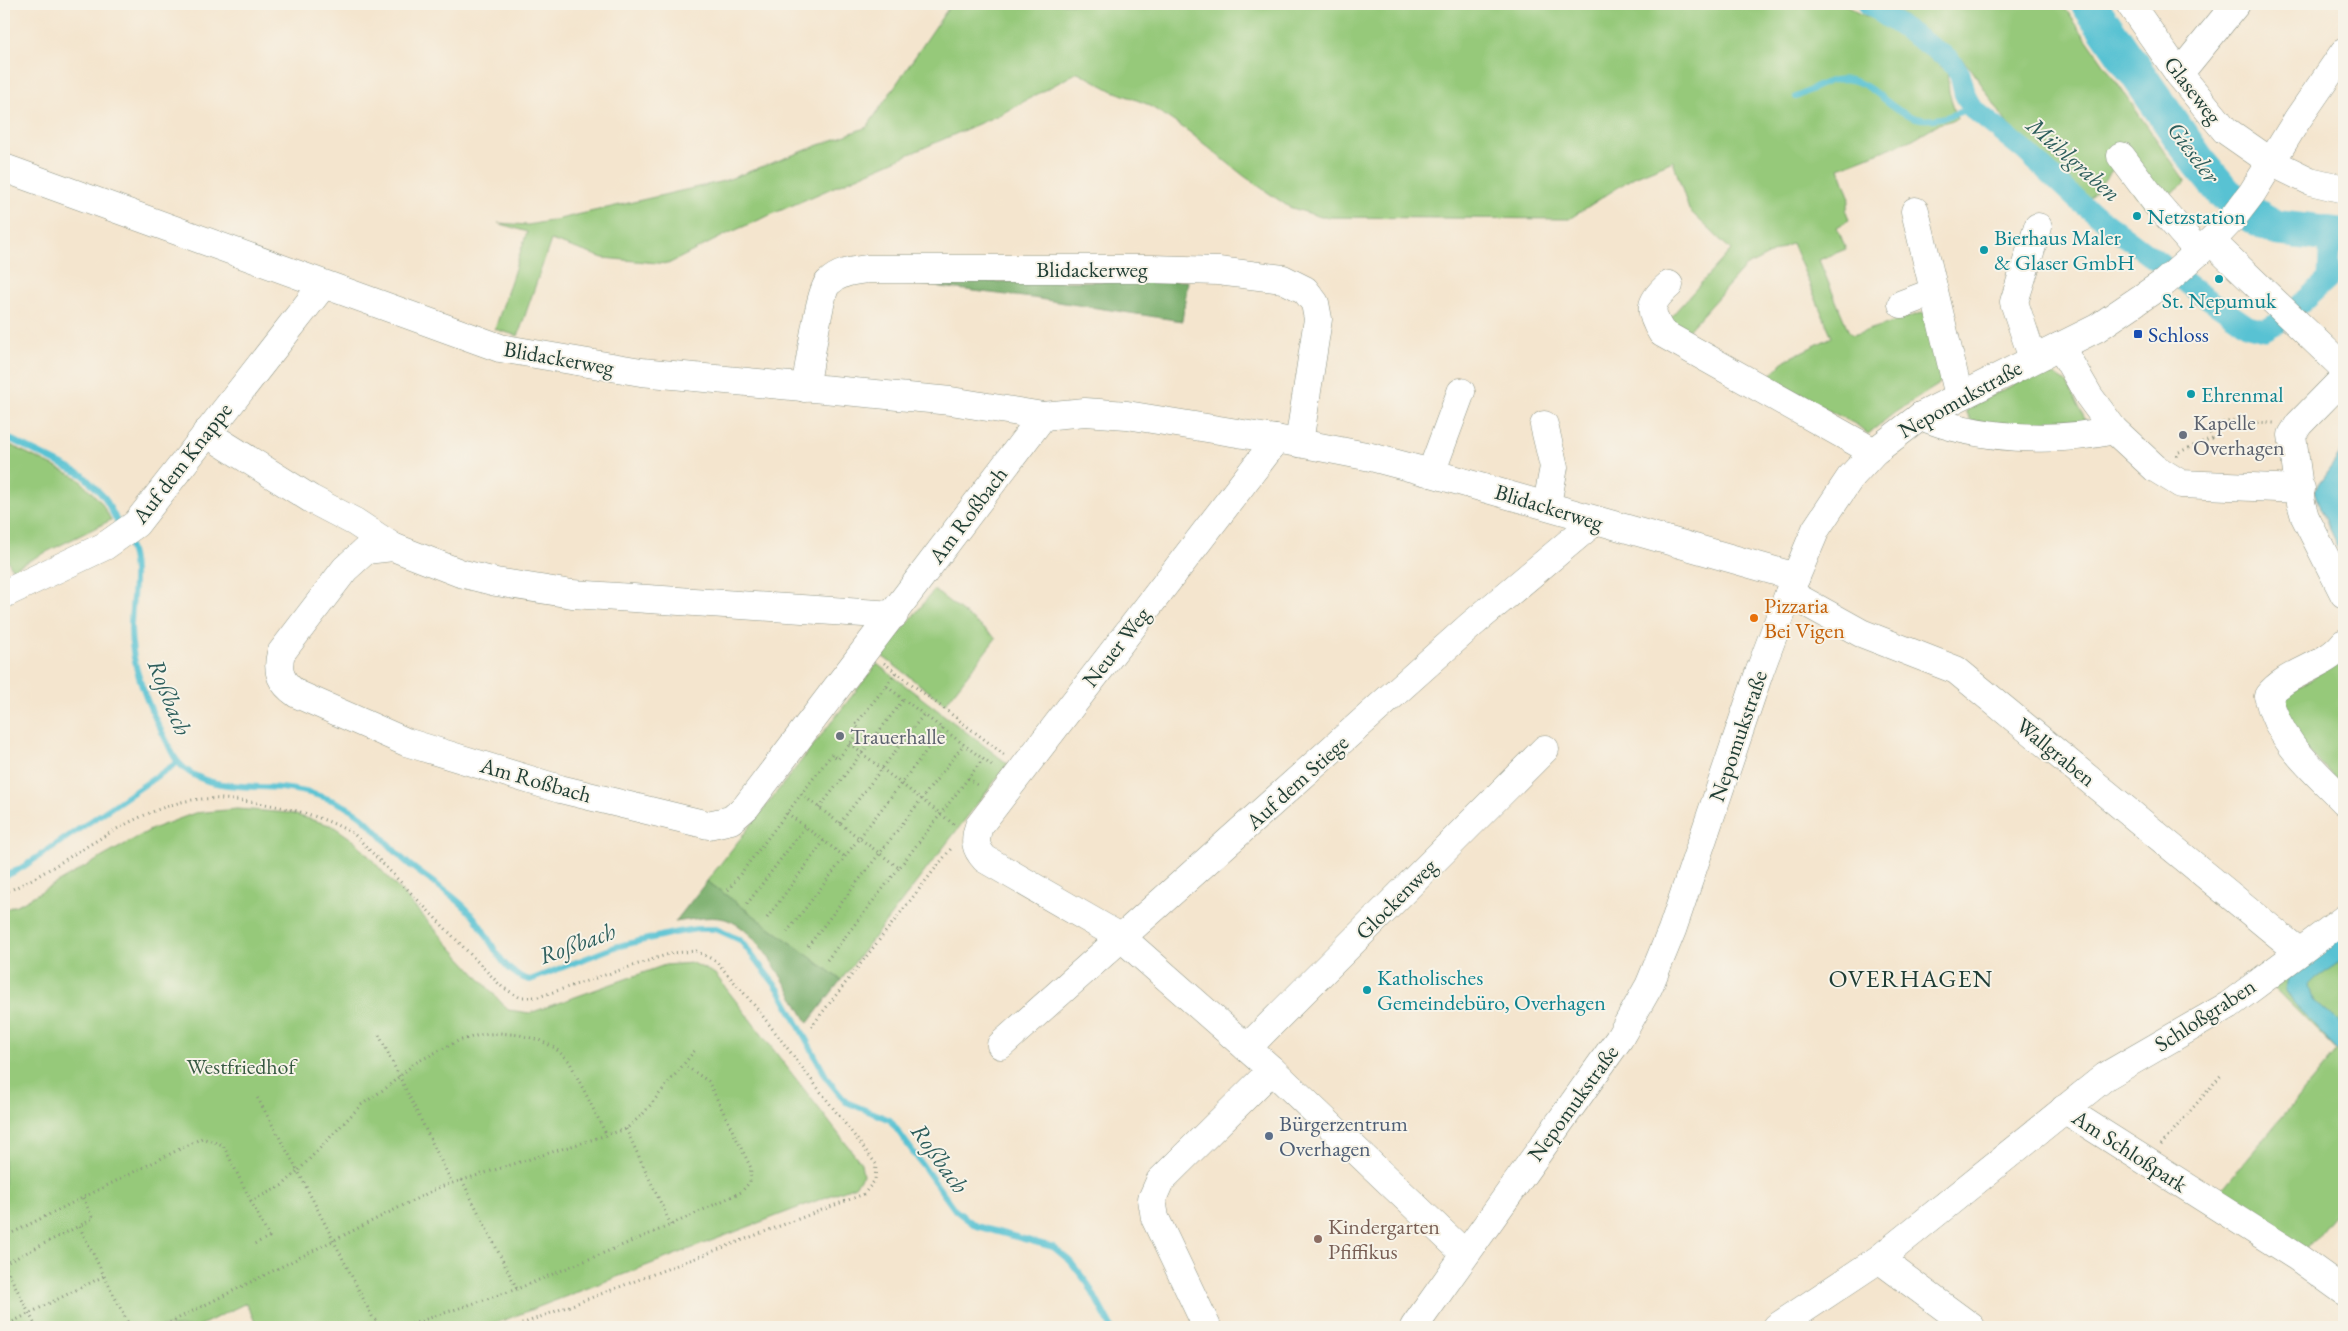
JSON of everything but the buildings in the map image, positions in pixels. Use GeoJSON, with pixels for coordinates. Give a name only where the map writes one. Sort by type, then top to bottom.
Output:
{"type":"FeatureCollection","features":[{"type":"Feature","properties":{"kind":"street","name":"Glaseweg"},"geometry":{"type":"LineString","coordinates":[[2130,4],[2179,74],[2225,130],[2271,162],[2310,180],[2344,189]]}},
{"type":"Feature","properties":{"kind":"street"},"geometry":{"type":"LineString","coordinates":[[2179,74],[2236,4]]}},
{"type":"Feature","properties":{"kind":"street","name":"Nepomukstraße"},"geometry":{"type":"LineString","coordinates":[[1414,1327],[1619,1039],[1649,986],[1672,930],[1758,673],[1816,529],[1850,478],[1874,452],[1921,416],[2060,346],[2127,309],[2189,260],[2232,219],[2252,193],[2307,104],[2344,52]]}},
{"type":"Feature","properties":{"kind":"street"},"geometry":{"type":"LineString","coordinates":[[2121,156],[2157,204],[2189,260],[2290,316],[2344,368]]}},
{"type":"Feature","properties":{"kind":"street","name":"Blidackerweg"},"geometry":{"type":"LineString","coordinates":[[4,168],[500,348],[641,372],[951,401],[1043,416],[1085,412],[1127,415],[1288,441],[1371,457],[1547,504],[1793,585]]}},
{"type":"Feature","properties":{"kind":"street"},"geometry":{"type":"LineString","coordinates":[[1915,212],[1959,396]]}},
{"type":"Feature","properties":{"kind":"street"},"geometry":{"type":"LineString","coordinates":[[2033,359],[2014,302],[2038,227]]}},
{"type":"Feature","properties":{"kind":"street","name":"Blidackerweg"},"geometry":{"type":"LineString","coordinates":[[805,388],[824,292],[827,285],[842,273],[867,269],[1152,268],[1218,271],[1283,279],[1305,290],[1315,303],[1318,319],[1288,441]]}},
{"type":"Feature","properties":{"kind":"street","name":"Auf dem Knappe"},"geometry":{"type":"LineString","coordinates":[[4,594],[123,535],[136,524],[323,285]]}},
{"type":"Feature","properties":{"kind":"street"},"geometry":{"type":"LineString","coordinates":[[1669,285],[1656,297],[1652,307],[1653,319],[1662,333],[1874,452]]}},
{"type":"Feature","properties":{"kind":"street"},"geometry":{"type":"LineString","coordinates":[[1902,304],[1934,292]]}},
{"type":"Feature","properties":{"kind":"street"},"geometry":{"type":"LineString","coordinates":[[2060,346],[2089,396],[2114,430],[2142,457],[2164,474],[2181,484],[2301,489]]}},
{"type":"Feature","properties":{"kind":"street"},"geometry":{"type":"LineString","coordinates":[[2344,378],[2300,424],[2292,435],[2301,489],[2301,503],[2305,518],[2344,594]]}},
{"type":"Feature","properties":{"kind":"street"},"geometry":{"type":"LineString","coordinates":[[1431,473],[1461,392]]}},
{"type":"Feature","properties":{"kind":"street","name":"Am Roßbach"},"geometry":{"type":"LineString","coordinates":[[393,547],[366,550],[345,569],[281,652],[279,663],[280,675],[286,686],[298,694],[406,742],[560,789],[708,825],[731,820],[746,807],[894,615],[1043,416]]}},
{"type":"Feature","properties":{"kind":"street"},"geometry":{"type":"LineString","coordinates":[[1921,416],[1955,428],[1994,434],[2054,438],[2086,436],[2114,430]]}},
{"type":"Feature","properties":{"kind":"street"},"geometry":{"type":"LineString","coordinates":[[1544,425],[1554,467],[1547,504]]}},
{"type":"Feature","properties":{"kind":"street","name":"Am Roßbach"},"geometry":{"type":"LineString","coordinates":[[206,433],[311,499],[355,522],[393,547],[460,573],[496,582],[572,594],[894,615]]}},
{"type":"Feature","properties":{"kind":"street","name":"Neuer Weg"},"geometry":{"type":"LineString","coordinates":[[974,844],[978,826],[1010,769],[1288,441]]}},
{"type":"Feature","properties":{"kind":"street","name":"Auf dem Stiege"},"geometry":{"type":"LineString","coordinates":[[1001,1045],[1471,625],[1595,521]]}},
{"type":"Feature","properties":{"kind":"street","name":"Wallgraben"},"geometry":{"type":"LineString","coordinates":[[1793,585],[1861,633],[1956,670],[2298,951]]}},
{"type":"Feature","properties":{"kind":"street"},"geometry":{"type":"LineString","coordinates":[[2344,643],[2321,661],[2275,686],[2268,696],[2273,717],[2294,750],[2344,801]]}},
{"type":"Feature","properties":{"kind":"street","name":"Glockenweg"},"geometry":{"type":"LineString","coordinates":[[1247,1048],[1545,749]]}},
{"type":"Feature","properties":{"kind":"street"},"geometry":{"type":"LineString","coordinates":[[974,844],[1122,938],[1272,1070],[1465,1254]]}},
{"type":"Feature","properties":{"kind":"street","name":"Schloßgraben"},"geometry":{"type":"LineString","coordinates":[[2064,1109],[2106,1076],[2229,1005],[2344,918]]}},
{"type":"Feature","properties":{"kind":"street"},"geometry":{"type":"LineString","coordinates":[[1207,1327],[1155,1218],[1152,1200],[1160,1181],[1272,1070]]}},
{"type":"Feature","properties":{"kind":"street","name":"Am Schloßpark"},"geometry":{"type":"LineString","coordinates":[[1778,1327],[1879,1259],[2064,1109],[2146,1163],[2297,1257],[2344,1290]]}},
{"type":"Feature","properties":{"kind":"street"},"geometry":{"type":"LineString","coordinates":[[1879,1259],[1971,1327]]}},
{"type":"Feature","properties":{"kind":"path"},"geometry":{"type":"LineString","coordinates":[[2164,474],[2179,452],[2212,438],[2206,426],[2231,421],[2300,424]]}},
{"type":"Feature","properties":{"kind":"path"},"geometry":{"type":"LineString","coordinates":[[867,650],[896,672],[1010,769]]}},
{"type":"Feature","properties":{"kind":"path"},"geometry":{"type":"LineString","coordinates":[[728,890],[832,754],[838,759],[861,730],[855,725],[896,672]]}},
{"type":"Feature","properties":{"kind":"path"},"geometry":{"type":"LineString","coordinates":[[886,686],[983,759],[1010,769]]}},
{"type":"Feature","properties":{"kind":"path"},"geometry":{"type":"LineString","coordinates":[[820,808],[904,699]]}},
{"type":"Feature","properties":{"kind":"path"},"geometry":{"type":"LineString","coordinates":[[840,823],[924,714]]}},
{"type":"Feature","properties":{"kind":"path"},"geometry":{"type":"LineString","coordinates":[[787,932],[944,729]]}},
{"type":"Feature","properties":{"kind":"path"},"geometry":{"type":"LineString","coordinates":[[810,1027],[974,844],[940,814],[850,744]]}},
{"type":"Feature","properties":{"kind":"path"},"geometry":{"type":"LineString","coordinates":[[808,946],[964,744]]}},
{"type":"Feature","properties":{"kind":"path"},"geometry":{"type":"LineString","coordinates":[[827,960],[983,759]]}},
{"type":"Feature","properties":{"kind":"path"},"geometry":{"type":"LineString","coordinates":[[968,778],[982,789]]}},
{"type":"Feature","properties":{"kind":"path"},"geometry":{"type":"LineString","coordinates":[[801,794],[899,868]]}},
{"type":"Feature","properties":{"kind":"path"},"geometry":{"type":"LineString","coordinates":[[4,893],[68,860],[134,820],[156,810],[180,802],[228,800],[296,810],[332,821],[354,834],[502,987],[520,997],[538,997],[672,953],[696,951],[716,961],[755,1006],[876,1164],[875,1180],[864,1194],[514,1327]]}},
{"type":"Feature","properties":{"kind":"path"},"geometry":{"type":"LineString","coordinates":[[787,813],[845,857]]}},
{"type":"Feature","properties":{"kind":"path"},"geometry":{"type":"LineString","coordinates":[[747,904],[805,827]]}},
{"type":"Feature","properties":{"kind":"path"},"geometry":{"type":"LineString","coordinates":[[767,918],[824,841]]}},
{"type":"Feature","properties":{"kind":"path"},"geometry":{"type":"LineString","coordinates":[[251,1201],[283,1186],[362,1105],[400,1077],[415,1063],[436,1051],[479,1035],[500,1033],[539,1040],[555,1048],[569,1062],[606,1134]]}},
{"type":"Feature","properties":{"kind":"path"},"geometry":{"type":"LineString","coordinates":[[379,1035],[452,1183]]}},
{"type":"Feature","properties":{"kind":"path"},"geometry":{"type":"LineString","coordinates":[[161,1327],[452,1183],[626,1129],[643,1114],[696,1049]]}},
{"type":"Feature","properties":{"kind":"path"},"geometry":{"type":"LineString","coordinates":[[257,1096],[374,1318],[383,1326],[402,1327],[517,1289],[671,1225],[741,1192],[750,1182],[751,1168],[708,1081],[684,1065]]}},
{"type":"Feature","properties":{"kind":"path"},"geometry":{"type":"LineString","coordinates":[[2146,1163],[2222,1074]]}},
{"type":"Feature","properties":{"kind":"path"},"geometry":{"type":"LineString","coordinates":[[626,1129],[671,1225]]}},
{"type":"Feature","properties":{"kind":"path"},"geometry":{"type":"LineString","coordinates":[[4,1237],[202,1138],[223,1145],[269,1237],[254,1244]]}},
{"type":"Feature","properties":{"kind":"path"},"geometry":{"type":"LineString","coordinates":[[462,1180],[517,1289]]}},
{"type":"Feature","properties":{"kind":"path"},"geometry":{"type":"LineString","coordinates":[[36,1327],[4,1264],[93,1219],[83,1198]]}},
{"type":"Feature","properties":{"kind":"path"},"geometry":{"type":"LineString","coordinates":[[79,1226],[130,1327]]}},
{"type":"Feature","properties":{"kind":"path"},"geometry":{"type":"LineString","coordinates":[[4,1326],[104,1276]]}},
{"type":"Feature","properties":{"kind":"green space"},"geometry":{"type":"Polygon","coordinates":[[[951,4],[1845,4],[1856,12],[1881,22],[1947,71],[1949,92],[1957,119],[1938,124],[1913,139],[1839,168],[1850,199],[1846,211],[1849,220],[1837,227],[1846,249],[1819,260],[1849,332],[1853,335],[1927,311],[1945,375],[1938,385],[1894,413],[1868,434],[1857,425],[1767,379],[1785,360],[1832,337],[1792,243],[1745,267],[1683,336],[1666,322],[1731,250],[1689,210],[1673,161],[1634,177],[1569,219],[1321,217],[1289,207],[1244,176],[1188,131],[1147,104],[1113,91],[1078,72],[1001,114],[729,233],[668,264],[603,258],[551,240],[518,336],[495,329],[527,232],[498,223],[528,225],[555,220],[724,181],[867,127],[951,4]]]}},
{"type":"Feature","properties":{"kind":"green space"},"geometry":{"type":"Polygon","coordinates":[[[1887,4],[2062,4],[2186,182],[2149,210],[2114,168],[2089,199],[2067,183],[2051,163],[2006,122],[1972,70],[1956,53],[1887,4]]]}},
{"type":"Feature","properties":{"kind":"green space"},"geometry":{"type":"Polygon","coordinates":[[[1188,281],[1182,321],[1032,298],[899,282],[1188,281]]]}},
{"type":"Feature","properties":{"kind":"green space"},"geometry":{"type":"Polygon","coordinates":[[[2042,375],[2055,375],[2067,383],[2088,425],[2084,428],[1971,421],[1966,411],[2022,381],[2042,375]]]}},
{"type":"Feature","properties":{"kind":"green space"},"geometry":{"type":"Polygon","coordinates":[[[4,442],[78,478],[101,502],[111,520],[12,569],[4,552],[4,442]]]}},
{"type":"Feature","properties":{"kind":"green space"},"geometry":{"type":"Polygon","coordinates":[[[934,590],[996,638],[945,704],[882,656],[934,590]]]}},
{"type":"Feature","properties":{"kind":"green space"},"geometry":{"type":"Polygon","coordinates":[[[2344,657],[2344,786],[2301,744],[2282,699],[2344,657]]]}},
{"type":"Feature","properties":{"kind":"green space"},"geometry":{"type":"Polygon","coordinates":[[[877,664],[1008,764],[841,980],[707,881],[877,664]]]}},
{"type":"Feature","properties":{"kind":"green space","name":"Westfriedhof"},"geometry":{"type":"Polygon","coordinates":[[[237,809],[289,813],[333,826],[356,842],[508,1010],[530,1013],[665,965],[693,963],[715,974],[861,1163],[863,1175],[855,1186],[486,1327],[258,1327],[246,1303],[197,1327],[4,1327],[4,910],[21,903],[152,829],[195,813],[237,809]]]}},
{"type":"Feature","properties":{"kind":"green space"},"geometry":{"type":"Polygon","coordinates":[[[707,881],[841,980],[808,1023],[783,979],[762,948],[738,925],[725,919],[713,918],[675,922],[707,881]]]}},
{"type":"Feature","properties":{"kind":"green space"},"geometry":{"type":"Polygon","coordinates":[[[2344,925],[2344,1204],[2306,1250],[2217,1195],[2337,1051],[2270,984],[2344,925]]]}},
{"type":"Feature","properties":{"kind":"water"},"geometry":{"type":"Polygon","coordinates":[[[2344,448],[2344,559],[2314,491],[2344,448]]]}},
{"type":"Feature","properties":{"kind":"water"},"geometry":{"type":"Polygon","coordinates":[[[2344,932],[2344,959],[2309,985],[2313,999],[2344,1026],[2344,1058],[2294,1004],[2285,989],[2287,976],[2344,932]]]}},
{"type":"Feature","properties":{"kind":"waterway","name":"Mühlgraben"},"geometry":{"type":"LineString","coordinates":[[1868,4],[1949,59],[1960,74],[1964,93],[1972,108],[2025,151],[2078,201],[2194,289],[2248,326],[2265,330],[2283,320],[2328,279],[2329,254],[2333,235]]}},
{"type":"Feature","properties":{"kind":"waterway","name":"Gieseler"},"geometry":{"type":"LineString","coordinates":[[2089,4],[2197,160],[2225,194],[2251,214],[2276,228],[2344,236]]}},
{"type":"Feature","properties":{"kind":"waterway"},"geometry":{"type":"LineString","coordinates":[[1796,97],[1830,81],[1847,80],[1858,82],[1868,87],[1905,114],[1916,118],[1938,119],[1972,108]]}},
{"type":"Feature","properties":{"kind":"waterway","name":"Roßbach"},"geometry":{"type":"LineString","coordinates":[[4,436],[83,475],[105,498],[119,525]]}},
{"type":"Feature","properties":{"kind":"waterway","name":"Roßbach"},"geometry":{"type":"LineString","coordinates":[[128,543],[134,572],[131,640],[137,670],[147,700],[172,752],[178,762],[188,771],[200,778],[226,785],[302,791],[324,797],[354,811],[368,822],[413,868],[461,903],[477,921],[505,964],[521,977],[530,980],[615,947],[673,933],[697,929],[716,929],[740,940],[780,991],[828,1080],[846,1102],[890,1120],[955,1210],[976,1226],[1053,1247],[1070,1261],[1088,1284],[1111,1327]]}},
{"type":"Feature","properties":{"kind":"waterway"},"geometry":{"type":"LineString","coordinates":[[4,877],[23,867],[178,762]]}},
{"type":"Feature","properties":{"kind":"place","name":"Netzstation"},"geometry":{"type":"Point","coordinates":[2137,216]}},
{"type":"Feature","properties":{"kind":"place","name":"Bierhaus Maler & Glaser GmbH"},"geometry":{"type":"Point","coordinates":[1984,250]}},
{"type":"Feature","properties":{"kind":"place","name":"St. Nepumuk"},"geometry":{"type":"Point","coordinates":[2219,279]}},
{"type":"Feature","properties":{"kind":"place","name":"Schloss"},"geometry":{"type":"Point","coordinates":[2138,334]}},
{"type":"Feature","properties":{"kind":"place","name":"Ehrenmal"},"geometry":{"type":"Point","coordinates":[2191,394]}},
{"type":"Feature","properties":{"kind":"place","name":"Kapelle Overhagen"},"geometry":{"type":"Point","coordinates":[2183,435]}},
{"type":"Feature","properties":{"kind":"place","name":"Pizzaria Bei Vigen"},"geometry":{"type":"Point","coordinates":[1754,618]}},
{"type":"Feature","properties":{"kind":"place","name":"Trauerhalle"},"geometry":{"type":"Point","coordinates":[840,736]}},
{"type":"Feature","properties":{"kind":"place","name":"Katholisches Gemeindebüro, Overhagen"},"geometry":{"type":"Point","coordinates":[1367,990]}},
{"type":"Feature","properties":{"kind":"place","name":"Bürgerzentrum Overhagen"},"geometry":{"type":"Point","coordinates":[1269,1136]}},
{"type":"Feature","properties":{"kind":"place","name":"Kindergarten Pfiffikus"},"geometry":{"type":"Point","coordinates":[1318,1239]}},
{"type":"Feature","properties":{"kind":"district","name":"OVERHAGEN"},"geometry":{"type":"Point","coordinates":[1911,978]}}]}
